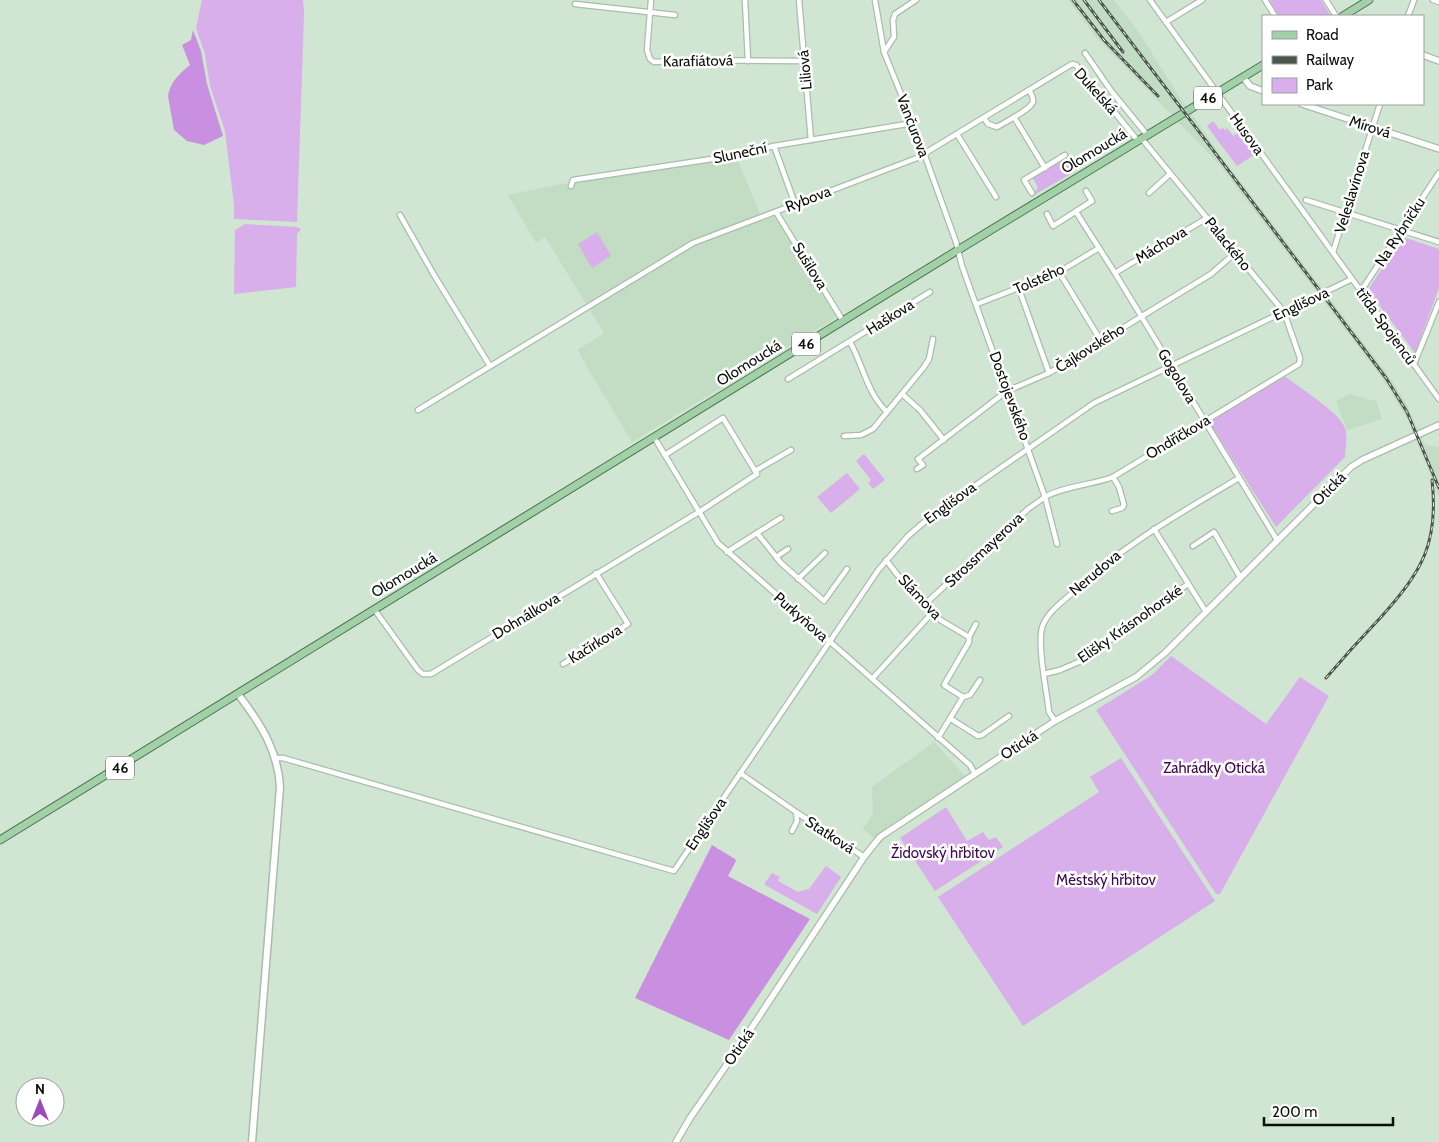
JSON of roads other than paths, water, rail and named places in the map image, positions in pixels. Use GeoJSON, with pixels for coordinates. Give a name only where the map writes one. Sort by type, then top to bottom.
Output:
{"type":"FeatureCollection","features":[{"type":"Feature","properties":{"kind":"main road"},"geometry":{"type":"LineString","coordinates":[[1344,15],[1369,0]]}},
{"type":"Feature","properties":{"kind":"main road","name":"Olomoucká"},"geometry":{"type":"LineString","coordinates":[[238,694],[374,608],[1262,66]]}},
{"type":"Feature","properties":{"kind":"main road"},"geometry":{"type":"LineString","coordinates":[[238,694],[264,731],[276,758],[280,780],[280,803],[252,1142]]}},
{"type":"Feature","properties":{"kind":"main road","name":"46"},"geometry":{"type":"LineString","coordinates":[[0,840],[238,694]]}},
{"type":"Feature","properties":{"kind":"street","name":"Karafiátová"},"geometry":{"type":"LineString","coordinates":[[651,0],[646,50],[650,59],[654,62],[685,60],[804,61]]}},
{"type":"Feature","properties":{"kind":"street","name":"Karafiátová"},"geometry":{"type":"LineString","coordinates":[[745,0],[748,60]]}},
{"type":"Feature","properties":{"kind":"street","name":"Liliová"},"geometry":{"type":"LineString","coordinates":[[799,0],[811,140]]}},
{"type":"Feature","properties":{"kind":"street","name":"Vančurova"},"geometry":{"type":"LineString","coordinates":[[876,0],[884,52],[913,123],[958,250]]}},
{"type":"Feature","properties":{"kind":"street"},"geometry":{"type":"LineString","coordinates":[[884,52],[894,37],[893,20],[895,14],[916,0]]}},
{"type":"Feature","properties":{"kind":"street","name":"Husova"},"geometry":{"type":"LineString","coordinates":[[1150,0],[1333,252]]}},
{"type":"Feature","properties":{"kind":"street"},"geometry":{"type":"LineString","coordinates":[[1166,22],[1202,0]]}},
{"type":"Feature","properties":{"kind":"street"},"geometry":{"type":"LineString","coordinates":[[1265,0],[1274,15]]}},
{"type":"Feature","properties":{"kind":"street"},"geometry":{"type":"LineString","coordinates":[[1326,0],[1335,15]]}},
{"type":"Feature","properties":{"kind":"street"},"geometry":{"type":"LineString","coordinates":[[1408,15],[1414,0]]}},
{"type":"Feature","properties":{"kind":"street"},"geometry":{"type":"LineString","coordinates":[[1433,0],[1439,2]]}},
{"type":"Feature","properties":{"kind":"street"},"geometry":{"type":"LineString","coordinates":[[576,4],[674,15]]}},
{"type":"Feature","properties":{"kind":"street"},"geometry":{"type":"LineString","coordinates":[[1086,53],[1143,138]]}},
{"type":"Feature","properties":{"kind":"street"},"geometry":{"type":"LineString","coordinates":[[1424,55],[1439,61]]}},
{"type":"Feature","properties":{"kind":"street","name":"Dukelská"},"geometry":{"type":"LineString","coordinates":[[1072,64],[1076,65],[1143,138]]}},
{"type":"Feature","properties":{"kind":"street","name":"Rybova"},"geometry":{"type":"LineString","coordinates":[[418,410],[693,243],[924,155],[1072,64]]}},
{"type":"Feature","properties":{"kind":"street"},"geometry":{"type":"LineString","coordinates":[[1243,78],[1250,86],[1262,91]]}},
{"type":"Feature","properties":{"kind":"street"},"geometry":{"type":"LineString","coordinates":[[984,118],[988,124],[997,127],[1014,117],[1030,107],[1033,98],[1029,90]]}},
{"type":"Feature","properties":{"kind":"street","name":"Mírová"},"geometry":{"type":"LineString","coordinates":[[1305,105],[1439,149]]}},
{"type":"Feature","properties":{"kind":"street","name":"Veleslavínova"},"geometry":{"type":"LineString","coordinates":[[1333,252],[1380,105]]}},
{"type":"Feature","properties":{"kind":"street"},"geometry":{"type":"LineString","coordinates":[[1014,117],[1045,168]]}},
{"type":"Feature","properties":{"kind":"street","name":"Sluneční"},"geometry":{"type":"LineString","coordinates":[[570,186],[573,180],[725,157],[774,146],[913,123]]}},
{"type":"Feature","properties":{"kind":"street"},"geometry":{"type":"LineString","coordinates":[[957,134],[996,197]]}},
{"type":"Feature","properties":{"kind":"street","name":"Palackého"},"geometry":{"type":"LineString","coordinates":[[1143,138],[1170,174],[1284,312],[1300,358]]}},
{"type":"Feature","properties":{"kind":"street"},"geometry":{"type":"LineString","coordinates":[[774,146],[795,204]]}},
{"type":"Feature","properties":{"kind":"street"},"geometry":{"type":"LineString","coordinates":[[1032,193],[1024,180],[1066,155]]}},
{"type":"Feature","properties":{"kind":"street","name":"Na Rybníčku"},"geometry":{"type":"LineString","coordinates":[[1361,291],[1439,173]]}},
{"type":"Feature","properties":{"kind":"street"},"geometry":{"type":"LineString","coordinates":[[1149,193],[1170,174]]}},
{"type":"Feature","properties":{"kind":"street"},"geometry":{"type":"LineString","coordinates":[[1046,214],[1053,226],[1092,201],[1086,191]]}},
{"type":"Feature","properties":{"kind":"street"},"geometry":{"type":"LineString","coordinates":[[1306,200],[1439,242]]}},
{"type":"Feature","properties":{"kind":"street","name":"Sušilova"},"geometry":{"type":"LineString","coordinates":[[776,212],[844,321]]}},
{"type":"Feature","properties":{"kind":"street","name":"Gogolova"},"geometry":{"type":"LineString","coordinates":[[1076,212],[1277,540]]}},
{"type":"Feature","properties":{"kind":"street"},"geometry":{"type":"LineString","coordinates":[[400,215],[434,275],[490,366]]}},
{"type":"Feature","properties":{"kind":"street","name":"Máchova"},"geometry":{"type":"LineString","coordinates":[[1114,273],[1207,218]]}},
{"type":"Feature","properties":{"kind":"street","name":"Tolstého"},"geometry":{"type":"LineString","coordinates":[[977,304],[1059,272],[1099,248]]}},
{"type":"Feature","properties":{"kind":"street","name":"Dostojevského"},"geometry":{"type":"LineString","coordinates":[[958,250],[962,266],[1046,497],[1057,544]]}},
{"type":"Feature","properties":{"kind":"street","name":"třída Spojenců"},"geometry":{"type":"LineString","coordinates":[[1333,252],[1439,399]]}},
{"type":"Feature","properties":{"kind":"street","name":"Čajkovského"},"geometry":{"type":"LineString","coordinates":[[917,469],[923,465],[918,459],[1007,391],[1049,373],[1211,274],[1235,254]]}},
{"type":"Feature","properties":{"kind":"street"},"geometry":{"type":"LineString","coordinates":[[1059,272],[1101,341]]}},
{"type":"Feature","properties":{"kind":"street","name":"Englišova"},"geometry":{"type":"LineString","coordinates":[[276,758],[283,758],[674,871],[886,560],[908,536],[930,517],[1094,402],[1352,279]]}},
{"type":"Feature","properties":{"kind":"street"},"geometry":{"type":"LineString","coordinates":[[1019,289],[1049,373]]}},
{"type":"Feature","properties":{"kind":"street","name":"Haškova"},"geometry":{"type":"LineString","coordinates":[[788,379],[930,292]]}},
{"type":"Feature","properties":{"kind":"street"},"geometry":{"type":"LineString","coordinates":[[1414,364],[1439,302]]}},
{"type":"Feature","properties":{"kind":"street"},"geometry":{"type":"LineString","coordinates":[[844,436],[866,434],[873,428],[924,367],[929,359],[933,339]]}},
{"type":"Feature","properties":{"kind":"street","name":"Haškova"},"geometry":{"type":"LineString","coordinates":[[850,342],[864,376],[886,412]]}},
{"type":"Feature","properties":{"kind":"street","name":"Ondříčkova"},"geometry":{"type":"LineString","coordinates":[[1046,497],[1114,477],[1299,364],[1300,358]]}},
{"type":"Feature","properties":{"kind":"street"},"geometry":{"type":"LineString","coordinates":[[902,394],[920,410],[944,440]]}},
{"type":"Feature","properties":{"kind":"street"},"geometry":{"type":"LineString","coordinates":[[665,456],[723,418],[757,474],[699,512]]}},
{"type":"Feature","properties":{"kind":"street","name":"Otická"},"geometry":{"type":"LineString","coordinates":[[676,1142],[690,1118],[864,857],[885,832],[1055,721],[1120,687],[1142,673],[1165,653],[1351,467],[1362,460],[1439,425]]}},
{"type":"Feature","properties":{"kind":"street","name":"Purkyňova"},"geometry":{"type":"LineString","coordinates":[[654,437],[718,543],[970,765],[975,774]]}},
{"type":"Feature","properties":{"kind":"street"},"geometry":{"type":"LineString","coordinates":[[755,471],[791,450]]}},
{"type":"Feature","properties":{"kind":"street"},"geometry":{"type":"LineString","coordinates":[[1112,511],[1122,508],[1124,505],[1119,486],[1114,477]]}},
{"type":"Feature","properties":{"kind":"street","name":"Nerudova"},"geometry":{"type":"LineString","coordinates":[[1055,721],[1049,712],[1041,643],[1042,626],[1050,613],[1089,577],[1130,545],[1239,478]]}},
{"type":"Feature","properties":{"kind":"street","name":"Strossmayerova"},"geometry":{"type":"LineString","coordinates":[[924,605],[1028,509],[1046,497]]}},
{"type":"Feature","properties":{"kind":"street","name":"Dohnálkova"},"geometry":{"type":"LineString","coordinates":[[374,608],[418,670],[422,674],[428,675],[699,512]]}},
{"type":"Feature","properties":{"kind":"street"},"geometry":{"type":"LineString","coordinates":[[727,552],[781,518]]}},
{"type":"Feature","properties":{"kind":"street"},"geometry":{"type":"LineString","coordinates":[[1154,530],[1206,612]]}},
{"type":"Feature","properties":{"kind":"street"},"geometry":{"type":"LineString","coordinates":[[1193,546],[1214,532],[1240,577]]}},
{"type":"Feature","properties":{"kind":"street"},"geometry":{"type":"LineString","coordinates":[[757,533],[776,557],[824,601],[846,569]]}},
{"type":"Feature","properties":{"kind":"street"},"geometry":{"type":"LineString","coordinates":[[776,557],[788,549]]}},
{"type":"Feature","properties":{"kind":"street"},"geometry":{"type":"LineString","coordinates":[[798,579],[824,552]]}},
{"type":"Feature","properties":{"kind":"street","name":"Slámova"},"geometry":{"type":"LineString","coordinates":[[886,560],[932,613],[969,638]]}},
{"type":"Feature","properties":{"kind":"street","name":"Kačírkova"},"geometry":{"type":"LineString","coordinates":[[563,664],[628,624],[596,573]]}},
{"type":"Feature","properties":{"kind":"street","name":"Elišky Krásnohorské"},"geometry":{"type":"LineString","coordinates":[[1044,674],[1060,670],[1086,656],[1188,584]]}},
{"type":"Feature","properties":{"kind":"street"},"geometry":{"type":"LineString","coordinates":[[872,680],[932,613]]}},
{"type":"Feature","properties":{"kind":"street"},"geometry":{"type":"LineString","coordinates":[[963,697],[944,685],[969,642],[976,624]]}},
{"type":"Feature","properties":{"kind":"street"},"geometry":{"type":"LineString","coordinates":[[938,738],[963,697],[970,695],[980,680]]}},
{"type":"Feature","properties":{"kind":"street"},"geometry":{"type":"LineString","coordinates":[[951,719],[978,736],[1009,716]]}},
{"type":"Feature","properties":{"kind":"street"},"geometry":{"type":"LineString","coordinates":[[740,774],[796,812],[797,821],[792,830]]}},
{"type":"Feature","properties":{"kind":"street","name":"Statková"},"geometry":{"type":"LineString","coordinates":[[796,812],[864,857]]}},
{"type":"Feature","properties":{"kind":"railway"},"geometry":{"type":"LineString","coordinates":[[1073,0],[1104,40],[1158,96]]}},
{"type":"Feature","properties":{"kind":"railway"},"geometry":{"type":"LineString","coordinates":[[1084,0],[1123,52]]}},
{"type":"Feature","properties":{"kind":"railway"},"geometry":{"type":"LineString","coordinates":[[1099,0],[1386,378],[1407,412],[1439,488]]}},
{"type":"Feature","properties":{"kind":"railway"},"geometry":{"type":"LineString","coordinates":[[1326,678],[1396,600],[1417,570],[1425,555],[1433,522],[1432,480]]}},
{"type":"Feature","properties":{"kind":"park label","name":"Zahrádky Otická"},"geometry":{"type":"Point","coordinates":[1214,768]}},
{"type":"Feature","properties":{"kind":"park label","name":"Židovský hřbitov"},"geometry":{"type":"Point","coordinates":[943,853]}},
{"type":"Feature","properties":{"kind":"park label","name":"Městský hřbitov"},"geometry":{"type":"Point","coordinates":[1106,880]}}]}
